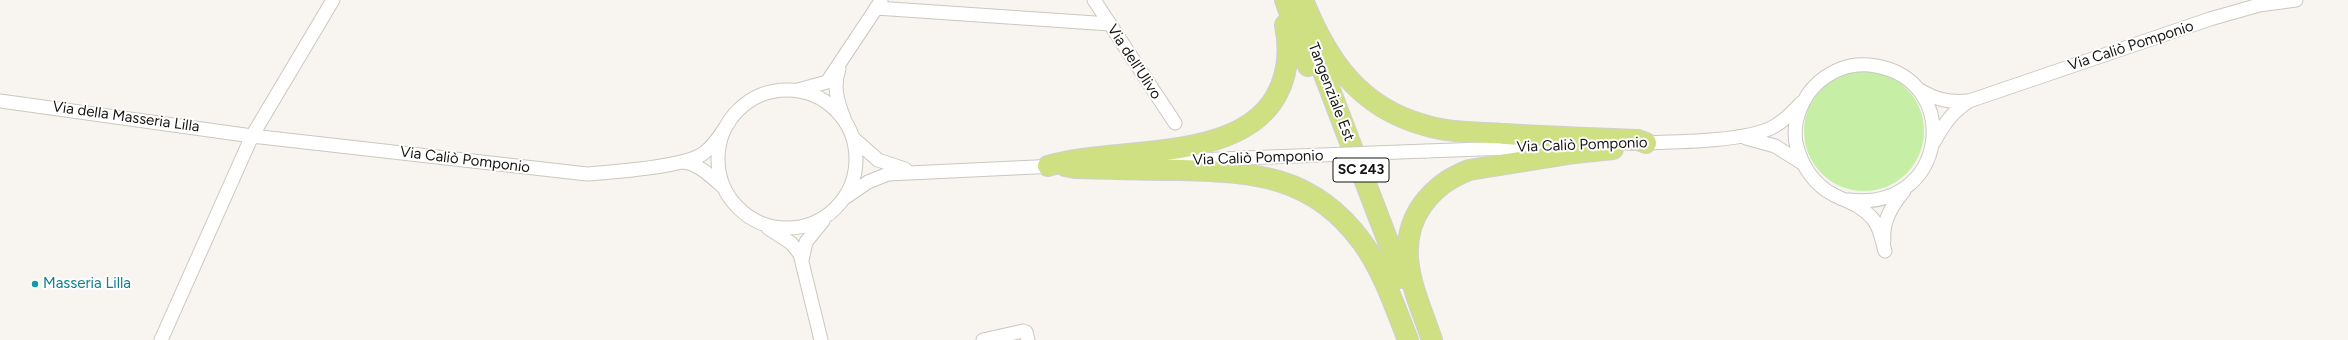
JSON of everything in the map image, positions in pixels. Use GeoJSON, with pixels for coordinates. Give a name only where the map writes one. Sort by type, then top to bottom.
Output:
{"type":"FeatureCollection","features":[{"type":"Feature","properties":{"kind":"highway"},"geometry":{"type":"LineString","coordinates":[[1056,166],[1064,161],[1151,152],[1206,141],[1239,132],[1252,124],[1273,102],[1285,75],[1289,44],[1278,0]]}},
{"type":"Feature","properties":{"kind":"highway","name":"Tangenziale Est"},"geometry":{"type":"LineString","coordinates":[[1285,0],[1414,340]]}},
{"type":"Feature","properties":{"kind":"highway","name":"Tangenziale Est"},"geometry":{"type":"LineString","coordinates":[[1296,0],[1426,340]]}},
{"type":"Feature","properties":{"kind":"highway"},"geometry":{"type":"LineString","coordinates":[[1303,0],[1326,50],[1350,81],[1367,98],[1407,120],[1448,130],[1638,140],[1650,142]]}},
{"type":"Feature","properties":{"kind":"highway"},"geometry":{"type":"LineString","coordinates":[[1432,340],[1410,278],[1406,243],[1413,220],[1430,196],[1441,185],[1469,170],[1575,153],[1647,146],[1650,142]]}},
{"type":"Feature","properties":{"kind":"highway"},"geometry":{"type":"LineString","coordinates":[[1056,166],[1076,168],[1215,171],[1260,175],[1301,190],[1335,212],[1362,242],[1382,276],[1408,340]]}},
{"type":"Feature","properties":{"kind":"street"},"geometry":{"type":"LineString","coordinates":[[161,340],[252,136],[333,0]]}},
{"type":"Feature","properties":{"kind":"street","name":"Via dell'Ulivo"},"geometry":{"type":"LineString","coordinates":[[1094,0],[1175,123]]}},
{"type":"Feature","properties":{"kind":"street","name":"Via Caliò Pomponio"},"geometry":{"type":"LineString","coordinates":[[678,162],[692,164],[710,175],[724,188],[735,205],[761,224],[790,229],[811,224],[830,214],[845,198],[878,177],[923,171],[1650,142],[1738,137],[1758,133],[1773,127],[1784,119],[1804,100],[1815,85],[1830,73],[1854,65],[1867,64],[1885,67],[1903,76],[1917,88],[1939,100],[1954,102],[1969,101],[2210,20],[2259,5],[2296,0]]}},
{"type":"Feature","properties":{"kind":"street"},"geometry":{"type":"LineString","coordinates":[[798,90],[827,82],[842,62],[879,4],[1110,24]]}},
{"type":"Feature","properties":{"kind":"street"},"geometry":{"type":"LineString","coordinates":[[842,62],[836,77],[837,95],[847,125]]}},
{"type":"Feature","properties":{"kind":"street","name":"Via Caliò Pomponio"},"geometry":{"type":"LineString","coordinates":[[1917,88],[1928,106],[1933,125],[1932,146]]}},
{"type":"Feature","properties":{"kind":"street","name":"Via Caliò Pomponio"},"geometry":{"type":"LineString","coordinates":[[252,136],[587,174],[625,171],[690,160],[706,152],[741,108],[756,97],[777,91],[798,90],[824,102],[834,109],[847,125],[853,138],[856,166],[853,180],[845,198]]}},
{"type":"Feature","properties":{"kind":"street","name":"Via Caliò Pomponio"},"geometry":{"type":"LineString","coordinates":[[1804,100],[1796,128],[1796,142],[1802,163],[1811,176],[1821,186],[1834,195],[1849,200],[1864,202],[1893,196],[1906,188],[1918,176],[1924,167],[1932,146],[1950,115],[1969,101]]}},
{"type":"Feature","properties":{"kind":"street","name":"Via della Masseria Lilla"},"geometry":{"type":"LineString","coordinates":[[0,101],[252,136]]}},
{"type":"Feature","properties":{"kind":"street","name":"Via Caliò Pomponio"},"geometry":{"type":"LineString","coordinates":[[724,188],[720,175],[718,155],[721,138],[729,122]]}},
{"type":"Feature","properties":{"kind":"street","name":"Via Caliò Pomponio"},"geometry":{"type":"LineString","coordinates":[[1738,137],[1761,140],[1775,146],[1802,163]]}},
{"type":"Feature","properties":{"kind":"street","name":"Via Caliò Pomponio"},"geometry":{"type":"LineString","coordinates":[[853,138],[878,160],[899,168],[923,171]]}},
{"type":"Feature","properties":{"kind":"street"},"geometry":{"type":"LineString","coordinates":[[1849,200],[1863,209],[1874,219],[1885,252],[1883,231],[1886,220],[1891,209],[1906,188]]}},
{"type":"Feature","properties":{"kind":"street"},"geometry":{"type":"LineString","coordinates":[[802,260],[806,242],[830,214]]}},
{"type":"Feature","properties":{"kind":"street"},"geometry":{"type":"LineString","coordinates":[[761,224],[790,243],[802,260],[821,340]]}},
{"type":"Feature","properties":{"kind":"street"},"geometry":{"type":"LineString","coordinates":[[984,340],[1023,331],[1026,332],[1028,340]]}},
{"type":"Feature","properties":{"kind":"green space"},"geometry":{"type":"Polygon","coordinates":[[[1864,71],[1887,75],[1907,88],[1920,108],[1924,131],[1920,154],[1907,174],[1887,187],[1864,191],[1841,187],[1821,174],[1808,154],[1804,131],[1808,108],[1821,88],[1841,75],[1864,71]]]}},
{"type":"Feature","properties":{"kind":"place","name":"Masseria Lilla"},"geometry":{"type":"Point","coordinates":[35,284]}}]}
